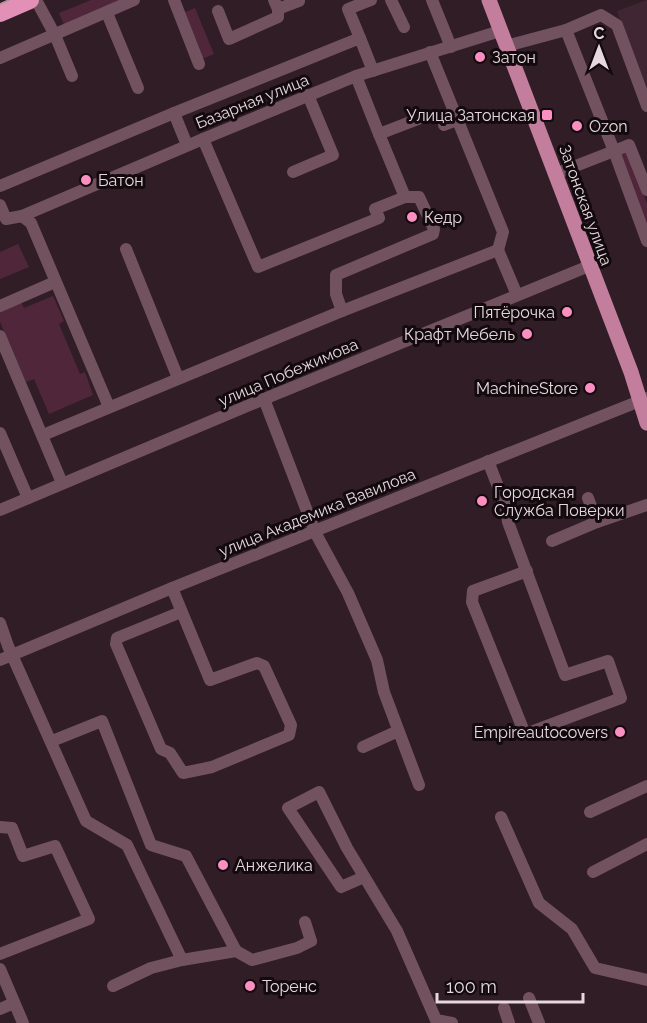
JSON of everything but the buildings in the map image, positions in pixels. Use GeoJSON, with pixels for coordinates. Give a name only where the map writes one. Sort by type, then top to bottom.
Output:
{"type":"FeatureCollection","features":[{"type":"Feature","properties":{"kind":"highway"},"geometry":{"type":"LineString","coordinates":[[0,13],[30,0]]}},
{"type":"Feature","properties":{"kind":"main road","name":"Затонская улица"},"geometry":{"type":"LineString","coordinates":[[489,0],[589,266],[643,399],[647,423]]}},
{"type":"Feature","properties":{"kind":"street"},"geometry":{"type":"LineString","coordinates":[[36,0],[55,35],[72,76]]}},
{"type":"Feature","properties":{"kind":"street"},"geometry":{"type":"LineString","coordinates":[[0,58],[134,0]]}},
{"type":"Feature","properties":{"kind":"street"},"geometry":{"type":"LineString","coordinates":[[174,0],[199,64]]}},
{"type":"Feature","properties":{"kind":"street"},"geometry":{"type":"LineString","coordinates":[[371,0],[348,9],[373,70]]}},
{"type":"Feature","properties":{"kind":"street"},"geometry":{"type":"LineString","coordinates":[[391,0],[404,27]]}},
{"type":"Feature","properties":{"kind":"street"},"geometry":{"type":"LineString","coordinates":[[432,0],[451,47]]}},
{"type":"Feature","properties":{"kind":"street"},"geometry":{"type":"LineString","coordinates":[[218,11],[230,39],[278,17],[276,4],[299,1]]}},
{"type":"Feature","properties":{"kind":"street"},"geometry":{"type":"LineString","coordinates":[[107,13],[138,88]]}},
{"type":"Feature","properties":{"kind":"street"},"geometry":{"type":"LineString","coordinates":[[506,46],[566,30],[601,15],[617,25],[647,106]]}},
{"type":"Feature","properties":{"kind":"street"},"geometry":{"type":"LineString","coordinates":[[566,30],[647,241]]}},
{"type":"Feature","properties":{"kind":"street","name":"Базарная улица"},"geometry":{"type":"LineString","coordinates":[[22,216],[356,76],[500,31]]}},
{"type":"Feature","properties":{"kind":"street"},"geometry":{"type":"LineString","coordinates":[[0,186],[174,112],[360,38]]}},
{"type":"Feature","properties":{"kind":"street"},"geometry":{"type":"LineString","coordinates":[[430,52],[503,232],[498,250],[517,295]]}},
{"type":"Feature","properties":{"kind":"street"},"geometry":{"type":"LineString","coordinates":[[356,76],[405,197]]}},
{"type":"Feature","properties":{"kind":"street"},"geometry":{"type":"LineString","coordinates":[[293,172],[333,155],[308,95]]}},
{"type":"Feature","properties":{"kind":"street"},"geometry":{"type":"LineString","coordinates":[[174,112],[187,145]]}},
{"type":"Feature","properties":{"kind":"street"},"geometry":{"type":"LineString","coordinates":[[379,134],[426,116]]}},
{"type":"Feature","properties":{"kind":"street"},"geometry":{"type":"LineString","coordinates":[[444,125],[459,119]]}},
{"type":"Feature","properties":{"kind":"street"},"geometry":{"type":"LineString","coordinates":[[202,139],[258,267],[379,218],[375,209],[405,197],[419,197],[434,229],[433,234],[336,275],[336,294],[342,311]]}},
{"type":"Feature","properties":{"kind":"street"},"geometry":{"type":"LineString","coordinates":[[555,174],[629,145],[647,190]]}},
{"type":"Feature","properties":{"kind":"street"},"geometry":{"type":"LineString","coordinates":[[0,205],[6,219],[22,216],[31,223],[109,407]]}},
{"type":"Feature","properties":{"kind":"street"},"geometry":{"type":"LineString","coordinates":[[126,249],[178,378]]}},
{"type":"Feature","properties":{"kind":"street"},"geometry":{"type":"LineString","coordinates":[[43,435],[342,311],[498,250]]}},
{"type":"Feature","properties":{"kind":"street","name":"улица Побежимова"},"geometry":{"type":"LineString","coordinates":[[0,510],[589,266]]}},
{"type":"Feature","properties":{"kind":"street"},"geometry":{"type":"LineString","coordinates":[[0,306],[56,282]]}},
{"type":"Feature","properties":{"kind":"street"},"geometry":{"type":"LineString","coordinates":[[0,336],[62,483]]}},
{"type":"Feature","properties":{"kind":"street"},"geometry":{"type":"LineString","coordinates":[[264,399],[315,532],[348,593],[377,660],[384,692],[419,786]]}},
{"type":"Feature","properties":{"kind":"street","name":"улица Академика Вавилова"},"geometry":{"type":"LineString","coordinates":[[0,660],[172,588],[643,399]]}},
{"type":"Feature","properties":{"kind":"street"},"geometry":{"type":"LineString","coordinates":[[0,433],[28,498]]}},
{"type":"Feature","properties":{"kind":"street"},"geometry":{"type":"LineString","coordinates":[[488,461],[506,507],[508,522],[527,571],[565,675],[608,662],[621,698],[525,734],[472,602],[473,591],[527,571]]}},
{"type":"Feature","properties":{"kind":"street"},"geometry":{"type":"LineString","coordinates":[[588,498],[597,522]]}},
{"type":"Feature","properties":{"kind":"street"},"geometry":{"type":"LineString","coordinates":[[552,541],[597,522],[647,505]]}},
{"type":"Feature","properties":{"kind":"street"},"geometry":{"type":"LineString","coordinates":[[172,588],[210,680],[257,663],[264,666],[291,725],[289,735],[212,767],[183,773],[170,753],[162,749],[116,644],[117,638],[181,612]]}},
{"type":"Feature","properties":{"kind":"street"},"geometry":{"type":"LineString","coordinates":[[0,623],[86,821],[127,845],[182,960]]}},
{"type":"Feature","properties":{"kind":"street"},"geometry":{"type":"LineString","coordinates":[[52,741],[102,721],[151,845],[186,856],[236,951],[252,960],[297,948],[311,941],[305,922]]}},
{"type":"Feature","properties":{"kind":"street"},"geometry":{"type":"LineString","coordinates":[[363,747],[398,731]]}},
{"type":"Feature","properties":{"kind":"street"},"geometry":{"type":"LineString","coordinates":[[590,812],[647,786]]}},
{"type":"Feature","properties":{"kind":"street"},"geometry":{"type":"LineString","coordinates":[[364,876],[341,887],[288,808],[319,792],[347,848],[364,876],[397,932],[436,1020],[452,1023]]}},
{"type":"Feature","properties":{"kind":"street"},"geometry":{"type":"LineString","coordinates":[[501,817],[539,903],[572,929],[594,968],[647,980]]}},
{"type":"Feature","properties":{"kind":"street"},"geometry":{"type":"LineString","coordinates":[[0,827],[12,828],[23,856],[55,846],[88,919],[0,954]]}},
{"type":"Feature","properties":{"kind":"street"},"geometry":{"type":"LineString","coordinates":[[592,872],[647,844]]}},
{"type":"Feature","properties":{"kind":"street"},"geometry":{"type":"LineString","coordinates":[[113,986],[151,968],[236,951]]}},
{"type":"Feature","properties":{"kind":"street"},"geometry":{"type":"LineString","coordinates":[[0,969],[23,1023]]}},
{"type":"Feature","properties":{"kind":"street"},"geometry":{"type":"LineString","coordinates":[[529,998],[539,1023]]}},
{"type":"Feature","properties":{"kind":"street"},"geometry":{"type":"LineString","coordinates":[[0,1009],[14,1004]]}},
{"type":"Feature","properties":{"kind":"street"},"geometry":{"type":"LineString","coordinates":[[504,1008],[509,1023]]}},
{"type":"Feature","properties":{"kind":"shaded area"},"geometry":{"type":"Polygon","coordinates":[[[91,0],[129,0],[65,27],[59,13],[91,0]]]}},
{"type":"Feature","properties":{"kind":"shaded area"},"geometry":{"type":"Polygon","coordinates":[[[647,0],[647,93],[617,11],[647,0]]]}},
{"type":"Feature","properties":{"kind":"shaded area"},"geometry":{"type":"Polygon","coordinates":[[[195,8],[214,54],[202,59],[183,13],[195,8]]]}},
{"type":"Feature","properties":{"kind":"shaded area"},"geometry":{"type":"Polygon","coordinates":[[[626,149],[647,203],[647,227],[618,153],[626,149]]]}},
{"type":"Feature","properties":{"kind":"shaded area"},"geometry":{"type":"Polygon","coordinates":[[[18,244],[29,267],[0,279],[0,252],[18,244]]]}},
{"type":"Feature","properties":{"kind":"shaded area"},"geometry":{"type":"Polygon","coordinates":[[[53,296],[64,321],[59,324],[80,374],[85,372],[93,395],[49,414],[34,379],[26,382],[0,322],[0,310],[20,301],[24,308],[53,296]]]}},
{"type":"Feature","properties":{"kind":"tram line"},"geometry":{"type":"LineString","coordinates":[[0,4],[9,0]]}},
{"type":"Feature","properties":{"kind":"place","name":"Затон"},"geometry":{"type":"Point","coordinates":[480,57]}},
{"type":"Feature","properties":{"kind":"place","name":"Улица Затонская"},"geometry":{"type":"Point","coordinates":[547,115]}},
{"type":"Feature","properties":{"kind":"place","name":"Ozon"},"geometry":{"type":"Point","coordinates":[577,126]}},
{"type":"Feature","properties":{"kind":"place","name":"Батон"},"geometry":{"type":"Point","coordinates":[86,180]}},
{"type":"Feature","properties":{"kind":"place","name":"Кедр"},"geometry":{"type":"Point","coordinates":[412,217]}},
{"type":"Feature","properties":{"kind":"place","name":"Пятёрочка"},"geometry":{"type":"Point","coordinates":[567,312]}},
{"type":"Feature","properties":{"kind":"place","name":"Крафт Мебель"},"geometry":{"type":"Point","coordinates":[527,334]}},
{"type":"Feature","properties":{"kind":"place","name":"MachineStore"},"geometry":{"type":"Point","coordinates":[590,388]}},
{"type":"Feature","properties":{"kind":"place","name":"Городская Служба Поверки"},"geometry":{"type":"Point","coordinates":[482,501]}},
{"type":"Feature","properties":{"kind":"place","name":"Empireautocovers"},"geometry":{"type":"Point","coordinates":[620,732]}},
{"type":"Feature","properties":{"kind":"place","name":"Анжелика"},"geometry":{"type":"Point","coordinates":[223,865]}},
{"type":"Feature","properties":{"kind":"place","name":"Торенс"},"geometry":{"type":"Point","coordinates":[250,986]}}]}
